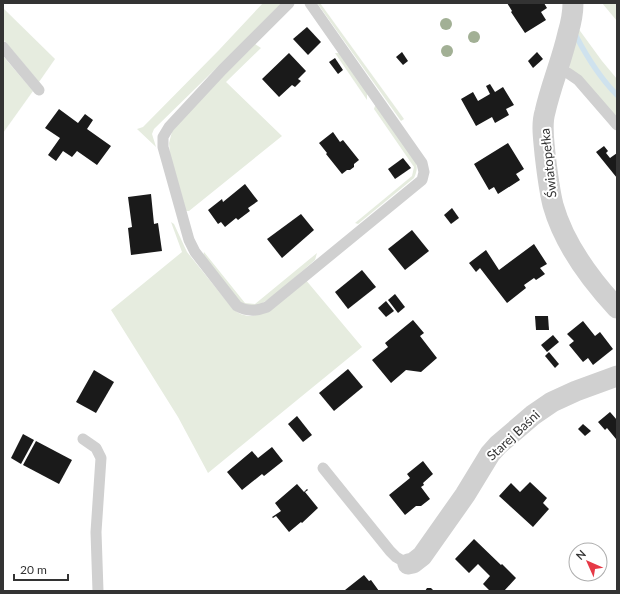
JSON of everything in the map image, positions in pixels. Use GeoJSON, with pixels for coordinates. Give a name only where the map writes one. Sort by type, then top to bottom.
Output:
{"type":"FeatureCollection","features":[{"type":"Feature","properties":{"kind":"street","name":"Światopełka"},"geometry":{"type":"LineString","coordinates":[[573,3],[573,14],[559,67],[544,113],[543,136],[548,175],[553,205],[562,228],[576,254],[593,279],[617,308]]}},
{"type":"Feature","properties":{"kind":"street","name":"Starej Baśni"},"geometry":{"type":"LineString","coordinates":[[408,564],[413,563],[422,556],[465,494],[490,454],[532,415],[552,402],[576,391],[617,376]]}},
{"type":"Feature","properties":{"kind":"lane"},"geometry":{"type":"LineString","coordinates":[[289,3],[222,70],[174,121],[169,127],[164,138],[163,147],[189,240],[195,252],[237,306],[245,310],[256,311],[267,307],[422,180],[424,172],[422,163],[310,3]]}},
{"type":"Feature","properties":{"kind":"lane"},"geometry":{"type":"LineString","coordinates":[[3,47],[39,90]]}},
{"type":"Feature","properties":{"kind":"lane"},"geometry":{"type":"LineString","coordinates":[[559,67],[578,80],[617,125]]}},
{"type":"Feature","properties":{"kind":"lane"},"geometry":{"type":"LineString","coordinates":[[83,439],[96,448],[101,458],[96,532],[98,591]]}},
{"type":"Feature","properties":{"kind":"lane"},"geometry":{"type":"LineString","coordinates":[[323,468],[390,551],[396,557],[408,564]]}},
{"type":"Feature","properties":{"kind":"shaded area"},"geometry":{"type":"Polygon","coordinates":[[[263,3],[283,3],[154,129],[152,134],[156,147],[137,129],[143,127],[263,3]]]}},
{"type":"Feature","properties":{"kind":"shaded area"},"geometry":{"type":"Polygon","coordinates":[[[317,3],[320,3],[404,119],[401,121],[317,3]]]}},
{"type":"Feature","properties":{"kind":"shaded area"},"geometry":{"type":"Polygon","coordinates":[[[602,3],[617,3],[617,21],[602,3]]]}},
{"type":"Feature","properties":{"kind":"shaded area"},"geometry":{"type":"Polygon","coordinates":[[[3,8],[55,59],[39,82],[3,39],[3,8]]]}},
{"type":"Feature","properties":{"kind":"shaded area"},"geometry":{"type":"Polygon","coordinates":[[[575,24],[617,79],[617,120],[572,72],[569,66],[575,24]]]}},
{"type":"Feature","properties":{"kind":"shaded area"},"geometry":{"type":"Polygon","coordinates":[[[255,44],[261,48],[226,82],[282,136],[189,211],[186,211],[170,154],[169,143],[173,128],[216,82],[255,44]]]}},
{"type":"Feature","properties":{"kind":"shaded area"},"geometry":{"type":"Polygon","coordinates":[[[335,53],[339,53],[367,92],[367,100],[335,53]]]}},
{"type":"Feature","properties":{"kind":"shaded area"},"geometry":{"type":"Polygon","coordinates":[[[3,56],[33,91],[3,133],[3,56]]]}},
{"type":"Feature","properties":{"kind":"shaded area"},"geometry":{"type":"Polygon","coordinates":[[[378,105],[415,157],[417,170],[414,178],[358,224],[355,223],[412,176],[414,167],[374,109],[375,106],[378,105]]]}},
{"type":"Feature","properties":{"kind":"shaded area"},"geometry":{"type":"Polygon","coordinates":[[[171,222],[174,224],[187,252],[233,309],[246,316],[257,315],[305,279],[362,347],[208,473],[178,417],[111,310],[182,252],[171,222]]]}},
{"type":"Feature","properties":{"kind":"shaded area"},"geometry":{"type":"Polygon","coordinates":[[[204,252],[245,303],[255,304],[317,253],[315,260],[286,286],[261,304],[254,306],[247,305],[239,301],[203,256],[204,252]]]}},
{"type":"Feature","properties":{"kind":"building"},"geometry":{"type":"Polygon","coordinates":[[[507,3],[544,3],[547,8],[541,12],[546,20],[525,33],[511,12],[512,11],[507,3]]]}},
{"type":"Feature","properties":{"kind":"building"},"geometry":{"type":"Polygon","coordinates":[[[307,27],[321,42],[308,55],[293,39],[307,27]]]}},
{"type":"Feature","properties":{"kind":"building"},"geometry":{"type":"Polygon","coordinates":[[[402,52],[408,61],[403,65],[396,57],[402,52]]]}},
{"type":"Feature","properties":{"kind":"building"},"geometry":{"type":"Polygon","coordinates":[[[537,52],[543,59],[533,68],[528,61],[537,52]]]}},
{"type":"Feature","properties":{"kind":"building"},"geometry":{"type":"Polygon","coordinates":[[[289,53],[306,71],[298,79],[301,81],[295,87],[292,85],[279,97],[262,79],[289,53]]]}},
{"type":"Feature","properties":{"kind":"building"},"geometry":{"type":"Polygon","coordinates":[[[335,58],[343,70],[338,74],[329,62],[335,58]]]}},
{"type":"Feature","properties":{"kind":"building"},"geometry":{"type":"Polygon","coordinates":[[[490,84],[495,92],[503,87],[514,105],[506,109],[509,115],[495,123],[492,117],[476,126],[461,99],[473,92],[478,101],[490,94],[486,86],[490,84]]]}},
{"type":"Feature","properties":{"kind":"building"},"geometry":{"type":"Polygon","coordinates":[[[59,109],[78,123],[85,114],[93,120],[87,129],[111,146],[97,165],[77,151],[72,157],[63,151],[56,161],[48,155],[60,138],[45,128],[59,109]]]}},
{"type":"Feature","properties":{"kind":"building"},"geometry":{"type":"Polygon","coordinates":[[[333,132],[340,142],[343,140],[359,160],[354,164],[354,167],[342,174],[319,143],[333,132]]]}},
{"type":"Feature","properties":{"kind":"building"},"geometry":{"type":"Polygon","coordinates":[[[508,143],[524,169],[516,174],[520,180],[498,194],[494,187],[489,190],[474,164],[508,143]]]}},
{"type":"Feature","properties":{"kind":"building"},"geometry":{"type":"Polygon","coordinates":[[[604,146],[608,151],[606,153],[610,158],[617,153],[617,178],[596,152],[604,146]]]}},
{"type":"Feature","properties":{"kind":"building"},"geometry":{"type":"Polygon","coordinates":[[[403,158],[411,168],[395,179],[388,169],[403,158]]]}},
{"type":"Feature","properties":{"kind":"building"},"geometry":{"type":"Polygon","coordinates":[[[245,184],[258,201],[248,208],[250,211],[238,220],[236,218],[225,227],[221,222],[218,224],[208,210],[222,199],[223,202],[245,184]]]}},
{"type":"Feature","properties":{"kind":"building"},"geometry":{"type":"Polygon","coordinates":[[[151,194],[154,224],[158,223],[162,251],[131,255],[128,228],[132,227],[128,197],[151,194]]]}},
{"type":"Feature","properties":{"kind":"building"},"geometry":{"type":"Polygon","coordinates":[[[452,208],[459,218],[451,224],[444,215],[452,208]]]}},
{"type":"Feature","properties":{"kind":"building"},"geometry":{"type":"Polygon","coordinates":[[[301,214],[314,230],[282,258],[267,239],[301,214]]]}},
{"type":"Feature","properties":{"kind":"building"},"geometry":{"type":"Polygon","coordinates":[[[412,230],[429,251],[405,270],[388,249],[412,230]]]}},
{"type":"Feature","properties":{"kind":"building"},"geometry":{"type":"Polygon","coordinates":[[[534,244],[547,264],[540,268],[545,274],[536,280],[534,278],[524,285],[526,288],[507,303],[480,268],[476,272],[469,263],[486,250],[499,270],[534,244]]]}},
{"type":"Feature","properties":{"kind":"building"},"geometry":{"type":"Polygon","coordinates":[[[362,270],[376,287],[348,309],[335,292],[362,270]]]}},
{"type":"Feature","properties":{"kind":"building"},"geometry":{"type":"Polygon","coordinates":[[[395,294],[405,307],[398,313],[388,300],[395,294]]]}},
{"type":"Feature","properties":{"kind":"building"},"geometry":{"type":"Polygon","coordinates":[[[386,301],[394,311],[386,317],[378,308],[386,301]]]}},
{"type":"Feature","properties":{"kind":"building"},"geometry":{"type":"Polygon","coordinates":[[[535,316],[548,316],[549,330],[536,330],[535,316]]]}},
{"type":"Feature","properties":{"kind":"building"},"geometry":{"type":"Polygon","coordinates":[[[413,320],[424,333],[420,336],[437,358],[421,372],[406,370],[391,383],[372,360],[388,347],[385,343],[413,320]]]}},
{"type":"Feature","properties":{"kind":"building"},"geometry":{"type":"Polygon","coordinates":[[[583,321],[595,336],[600,332],[613,349],[593,365],[588,358],[583,362],[569,345],[574,341],[567,334],[583,321]]]}},
{"type":"Feature","properties":{"kind":"building"},"geometry":{"type":"Polygon","coordinates":[[[553,335],[559,342],[547,352],[541,345],[553,335]]]}},
{"type":"Feature","properties":{"kind":"building"},"geometry":{"type":"Polygon","coordinates":[[[549,352],[559,364],[555,368],[545,356],[549,352]]]}},
{"type":"Feature","properties":{"kind":"building"},"geometry":{"type":"Polygon","coordinates":[[[348,369],[363,387],[334,411],[319,393],[348,369]]]}},
{"type":"Feature","properties":{"kind":"building"},"geometry":{"type":"Polygon","coordinates":[[[94,370],[114,382],[96,413],[76,402],[94,370]]]}},
{"type":"Feature","properties":{"kind":"building"},"geometry":{"type":"Polygon","coordinates":[[[610,412],[617,420],[616,439],[607,428],[605,430],[598,422],[610,412]]]}},
{"type":"Feature","properties":{"kind":"building"},"geometry":{"type":"Polygon","coordinates":[[[297,416],[312,435],[303,442],[288,424],[297,416]]]}},
{"type":"Feature","properties":{"kind":"building"},"geometry":{"type":"Polygon","coordinates":[[[583,424],[591,431],[585,436],[578,429],[583,424]]]}},
{"type":"Feature","properties":{"kind":"building"},"geometry":{"type":"Polygon","coordinates":[[[23,434],[34,440],[21,464],[11,458],[23,434]]]}},
{"type":"Feature","properties":{"kind":"building"},"geometry":{"type":"Polygon","coordinates":[[[36,441],[72,460],[59,484],[23,465],[36,441]]]}},
{"type":"Feature","properties":{"kind":"building"},"geometry":{"type":"Polygon","coordinates":[[[272,447],[283,461],[264,476],[262,474],[242,490],[227,472],[252,451],[258,458],[272,447]]]}},
{"type":"Feature","properties":{"kind":"building"},"geometry":{"type":"Polygon","coordinates":[[[423,461],[433,474],[423,483],[424,485],[421,487],[430,499],[421,506],[416,506],[405,515],[389,495],[410,478],[407,474],[423,461]]]}},
{"type":"Feature","properties":{"kind":"building"},"geometry":{"type":"Polygon","coordinates":[[[530,482],[547,498],[543,503],[549,509],[533,527],[499,496],[511,483],[520,492],[530,482]]]}},
{"type":"Feature","properties":{"kind":"building"},"geometry":{"type":"Polygon","coordinates":[[[297,484],[304,492],[307,489],[308,490],[305,492],[318,508],[302,523],[301,522],[289,532],[276,516],[273,518],[272,517],[281,511],[275,503],[297,484]]]}},
{"type":"Feature","properties":{"kind":"building"},"geometry":{"type":"Polygon","coordinates":[[[474,539],[516,578],[504,591],[490,591],[483,584],[490,576],[478,564],[469,573],[455,559],[474,539]]]}},
{"type":"Feature","properties":{"kind":"building"},"geometry":{"type":"Polygon","coordinates":[[[364,575],[369,581],[371,580],[379,591],[345,590],[364,575]]]}},
{"type":"Feature","properties":{"kind":"building"},"geometry":{"type":"Polygon","coordinates":[[[427,588],[431,588],[434,591],[425,591],[427,588]]]}},
{"type":"Feature","properties":{"kind":"waterway"},"geometry":{"type":"LineString","coordinates":[[576,36],[594,67],[617,95]]}}]}
